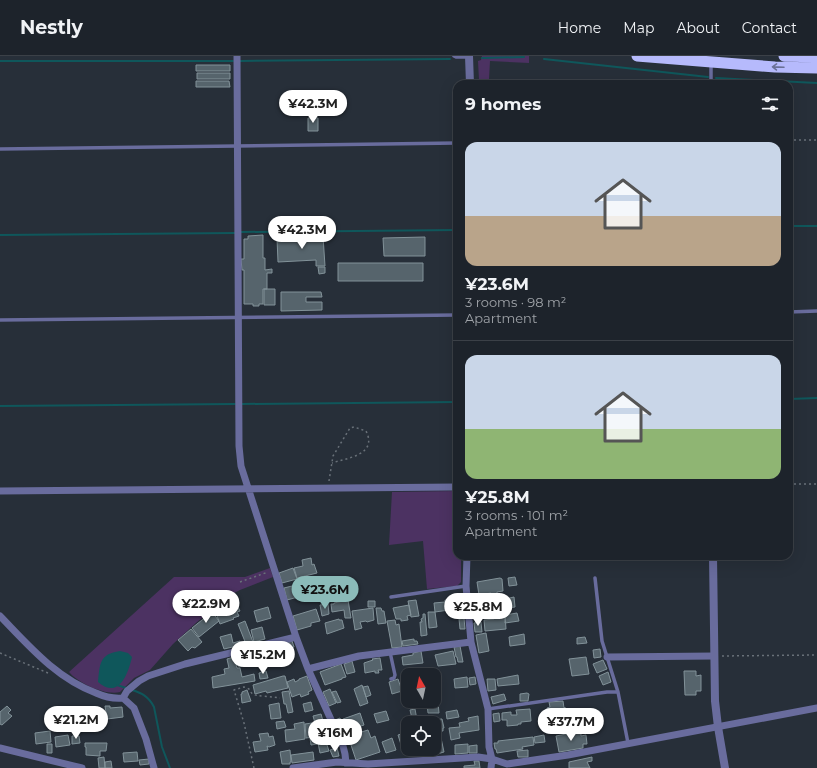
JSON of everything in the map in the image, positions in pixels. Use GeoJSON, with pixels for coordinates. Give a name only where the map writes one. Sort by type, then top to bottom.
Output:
{"type":"FeatureCollection","features":[{"type":"Feature","properties":{"kind":"highway"},"geometry":{"type":"LineString","coordinates":[[637,56],[775,67],[817,68]]}},
{"type":"Feature","properties":{"kind":"highway"},"geometry":{"type":"LineString","coordinates":[[784,56],[817,57]]}},
{"type":"Feature","properties":{"kind":"street"},"geometry":{"type":"LineString","coordinates":[[237,56],[238,318],[240,456],[242,471],[296,637],[308,669],[343,746],[346,763]]}},
{"type":"Feature","properties":{"kind":"street"},"geometry":{"type":"LineString","coordinates":[[469,57],[470,80]]}},
{"type":"Feature","properties":{"kind":"street"},"geometry":{"type":"LineString","coordinates":[[0,492],[453,487]]}},
{"type":"Feature","properties":{"kind":"street"},"geometry":{"type":"LineString","coordinates":[[467,560],[466,586],[471,642],[488,709],[489,747],[492,759],[492,768]]}},
{"type":"Feature","properties":{"kind":"street"},"geometry":{"type":"LineString","coordinates":[[713,560],[715,701],[725,768]]}},
{"type":"Feature","properties":{"kind":"street"},"geometry":{"type":"LineString","coordinates":[[0,616],[44,662],[63,676],[90,691],[108,698],[123,698]]}},
{"type":"Feature","properties":{"kind":"street"},"geometry":{"type":"LineString","coordinates":[[123,698],[127,691],[138,681],[148,676],[185,664],[296,637]]}},
{"type":"Feature","properties":{"kind":"street"},"geometry":{"type":"LineString","coordinates":[[308,669],[360,656],[471,642]]}},
{"type":"Feature","properties":{"kind":"street"},"geometry":{"type":"LineString","coordinates":[[607,657],[714,656]]}},
{"type":"Feature","properties":{"kind":"street"},"geometry":{"type":"LineString","coordinates":[[123,698],[134,708],[154,768]]}},
{"type":"Feature","properties":{"kind":"street"},"geometry":{"type":"LineString","coordinates":[[293,768],[337,762],[368,764],[478,757],[492,759],[507,764],[568,755],[817,708]]}},
{"type":"Feature","properties":{"kind":"street"},"geometry":{"type":"LineString","coordinates":[[0,748],[82,768]]}},
{"type":"Feature","properties":{"kind":"lane"},"geometry":{"type":"LineString","coordinates":[[454,56],[469,57]]}},
{"type":"Feature","properties":{"kind":"lane"},"geometry":{"type":"LineString","coordinates":[[711,62],[711,80]]}},
{"type":"Feature","properties":{"kind":"lane"},"geometry":{"type":"LineString","coordinates":[[0,148],[453,142]]}},
{"type":"Feature","properties":{"kind":"lane"},"geometry":{"type":"LineString","coordinates":[[793,312],[817,311]]}},
{"type":"Feature","properties":{"kind":"lane"},"geometry":{"type":"LineString","coordinates":[[0,320],[453,315]]}},
{"type":"Feature","properties":{"kind":"lane"},"geometry":{"type":"LineString","coordinates":[[595,578],[602,641],[618,692],[628,744]]}},
{"type":"Feature","properties":{"kind":"lane"},"geometry":{"type":"LineString","coordinates":[[391,597],[466,586]]}},
{"type":"Feature","properties":{"kind":"lane"},"geometry":{"type":"LineString","coordinates":[[390,652],[395,675],[394,678],[390,679]]}},
{"type":"Feature","properties":{"kind":"lane"},"geometry":{"type":"LineString","coordinates":[[488,709],[607,692],[618,692]]}},
{"type":"Feature","properties":{"kind":"path"},"geometry":{"type":"LineString","coordinates":[[793,140],[817,140]]}},
{"type":"Feature","properties":{"kind":"path"},"geometry":{"type":"LineString","coordinates":[[329,489],[332,463],[334,456],[350,428],[354,427],[366,431],[369,442],[367,448],[363,452],[332,463]]}},
{"type":"Feature","properties":{"kind":"path"},"geometry":{"type":"LineString","coordinates":[[793,484],[817,484]]}},
{"type":"Feature","properties":{"kind":"path"},"geometry":{"type":"LineString","coordinates":[[240,582],[274,570]]}},
{"type":"Feature","properties":{"kind":"path"},"geometry":{"type":"LineString","coordinates":[[0,653],[52,675],[63,676]]}},
{"type":"Feature","properties":{"kind":"path"},"geometry":{"type":"LineString","coordinates":[[714,656],[817,655]]}},
{"type":"Feature","properties":{"kind":"path"},"geometry":{"type":"LineString","coordinates":[[254,768],[244,723],[234,690],[244,688],[249,689],[253,695],[256,696],[280,698]]}},
{"type":"Feature","properties":{"kind":"shaded area"},"geometry":{"type":"Polygon","coordinates":[[[482,56],[529,56],[529,63],[490,61],[489,79],[479,80],[478,61],[481,60],[482,56]]]}},
{"type":"Feature","properties":{"kind":"shaded area"},"geometry":{"type":"Polygon","coordinates":[[[453,491],[453,560],[461,560],[461,582],[457,586],[427,589],[423,541],[389,545],[392,492],[453,491]]]}},
{"type":"Feature","properties":{"kind":"shaded area"},"geometry":{"type":"Polygon","coordinates":[[[270,568],[273,577],[234,593],[197,622],[173,644],[150,670],[134,678],[120,692],[107,692],[93,688],[69,672],[174,577],[245,577],[270,568]]]}},
{"type":"Feature","properties":{"kind":"shaded area"},"geometry":{"type":"Polygon","coordinates":[[[120,651],[128,653],[132,657],[128,671],[121,683],[117,686],[112,688],[105,687],[98,682],[100,665],[104,657],[113,652],[120,651]]]}},
{"type":"Feature","properties":{"kind":"building"},"geometry":{"type":"Polygon","coordinates":[[[196,65],[230,65],[230,71],[196,71],[196,65]]]}},
{"type":"Feature","properties":{"kind":"building"},"geometry":{"type":"Polygon","coordinates":[[[197,73],[230,73],[230,79],[197,79],[197,73]]]}},
{"type":"Feature","properties":{"kind":"building"},"geometry":{"type":"Polygon","coordinates":[[[196,81],[229,81],[230,87],[196,87],[196,81]]]}},
{"type":"Feature","properties":{"kind":"building"},"geometry":{"type":"Polygon","coordinates":[[[308,118],[318,118],[318,131],[308,131],[308,118]]]}},
{"type":"Feature","properties":{"kind":"building"},"geometry":{"type":"Polygon","coordinates":[[[263,235],[263,258],[265,258],[265,270],[272,269],[272,273],[267,273],[267,289],[263,289],[263,304],[253,306],[253,304],[244,304],[244,270],[242,270],[241,259],[244,259],[244,239],[248,239],[248,236],[263,235]]]}},
{"type":"Feature","properties":{"kind":"building"},"geometry":{"type":"Polygon","coordinates":[[[323,236],[325,266],[316,266],[316,260],[278,262],[277,238],[323,236]]]}},
{"type":"Feature","properties":{"kind":"building"},"geometry":{"type":"Polygon","coordinates":[[[425,237],[425,256],[384,256],[383,238],[425,237]]]}},
{"type":"Feature","properties":{"kind":"building"},"geometry":{"type":"Polygon","coordinates":[[[338,263],[423,263],[423,281],[338,281],[338,263]]]}},
{"type":"Feature","properties":{"kind":"building"},"geometry":{"type":"Polygon","coordinates":[[[318,267],[325,267],[325,273],[319,274],[318,267]]]}},
{"type":"Feature","properties":{"kind":"building"},"geometry":{"type":"Polygon","coordinates":[[[264,289],[275,289],[275,305],[264,305],[264,289]]]}},
{"type":"Feature","properties":{"kind":"building"},"geometry":{"type":"Polygon","coordinates":[[[281,292],[321,292],[322,297],[306,297],[306,302],[322,302],[322,310],[281,311],[281,292]]]}},
{"type":"Feature","properties":{"kind":"building"},"geometry":{"type":"Polygon","coordinates":[[[311,558],[312,565],[314,564],[317,573],[297,578],[294,568],[303,566],[302,560],[311,558]]]}},
{"type":"Feature","properties":{"kind":"building"},"geometry":{"type":"Polygon","coordinates":[[[293,568],[297,579],[282,583],[279,573],[293,568]]]}},
{"type":"Feature","properties":{"kind":"building"},"geometry":{"type":"Polygon","coordinates":[[[515,577],[517,585],[509,586],[508,578],[515,577]]]}},
{"type":"Feature","properties":{"kind":"building"},"geometry":{"type":"Polygon","coordinates":[[[500,578],[502,579],[503,591],[497,592],[497,594],[491,593],[479,595],[477,582],[500,578]]]}},
{"type":"Feature","properties":{"kind":"building"},"geometry":{"type":"Polygon","coordinates":[[[292,586],[293,591],[296,591],[298,597],[287,600],[284,588],[292,586]]]}},
{"type":"Feature","properties":{"kind":"building"},"geometry":{"type":"Polygon","coordinates":[[[479,596],[479,605],[473,605],[473,597],[479,596]]]}},
{"type":"Feature","properties":{"kind":"building"},"geometry":{"type":"Polygon","coordinates":[[[514,597],[515,607],[502,609],[501,600],[514,597]]]}},
{"type":"Feature","properties":{"kind":"building"},"geometry":{"type":"Polygon","coordinates":[[[348,600],[351,618],[345,618],[344,610],[332,612],[331,604],[348,600]]]}},
{"type":"Feature","properties":{"kind":"building"},"geometry":{"type":"Polygon","coordinates":[[[416,600],[419,616],[411,617],[408,601],[416,600]]]}},
{"type":"Feature","properties":{"kind":"building"},"geometry":{"type":"Polygon","coordinates":[[[445,600],[454,601],[456,609],[435,612],[434,603],[445,602],[445,600]]]}},
{"type":"Feature","properties":{"kind":"building"},"geometry":{"type":"Polygon","coordinates":[[[368,601],[375,601],[375,607],[368,607],[368,601]]]}},
{"type":"Feature","properties":{"kind":"building"},"geometry":{"type":"Polygon","coordinates":[[[462,601],[463,611],[457,612],[457,602],[462,601]]]}},
{"type":"Feature","properties":{"kind":"building"},"geometry":{"type":"Polygon","coordinates":[[[328,604],[329,614],[322,616],[320,605],[328,604]]]}},
{"type":"Feature","properties":{"kind":"building"},"geometry":{"type":"Polygon","coordinates":[[[237,605],[240,611],[237,612],[239,616],[220,624],[216,613],[237,605]]]}},
{"type":"Feature","properties":{"kind":"building"},"geometry":{"type":"Polygon","coordinates":[[[409,605],[411,615],[407,616],[408,620],[401,621],[401,619],[396,619],[393,608],[409,605]]]}},
{"type":"Feature","properties":{"kind":"building"},"geometry":{"type":"Polygon","coordinates":[[[268,607],[271,618],[257,622],[254,611],[268,607]]]}},
{"type":"Feature","properties":{"kind":"building"},"geometry":{"type":"Polygon","coordinates":[[[373,608],[374,620],[360,622],[362,628],[355,630],[352,611],[373,608]]]}},
{"type":"Feature","properties":{"kind":"building"},"geometry":{"type":"Polygon","coordinates":[[[376,608],[381,608],[382,611],[384,611],[386,623],[378,624],[376,608]]]}},
{"type":"Feature","properties":{"kind":"building"},"geometry":{"type":"Polygon","coordinates":[[[316,609],[320,621],[311,623],[311,626],[297,630],[293,616],[316,609]]]}},
{"type":"Feature","properties":{"kind":"building"},"geometry":{"type":"Polygon","coordinates":[[[212,612],[219,621],[199,637],[192,628],[212,612]]]}},
{"type":"Feature","properties":{"kind":"building"},"geometry":{"type":"Polygon","coordinates":[[[428,612],[435,612],[437,627],[429,628],[428,612]]]}},
{"type":"Feature","properties":{"kind":"building"},"geometry":{"type":"Polygon","coordinates":[[[517,613],[519,621],[505,623],[505,615],[517,613]]]}},
{"type":"Feature","properties":{"kind":"building"},"geometry":{"type":"Polygon","coordinates":[[[423,614],[425,614],[427,635],[421,636],[420,622],[422,622],[421,619],[423,618],[423,614]]]}},
{"type":"Feature","properties":{"kind":"building"},"geometry":{"type":"Polygon","coordinates":[[[505,615],[506,629],[485,631],[484,620],[494,619],[495,616],[505,615]]]}},
{"type":"Feature","properties":{"kind":"building"},"geometry":{"type":"Polygon","coordinates":[[[464,618],[465,629],[460,629],[459,619],[464,618]]]}},
{"type":"Feature","properties":{"kind":"building"},"geometry":{"type":"Polygon","coordinates":[[[339,619],[342,620],[344,628],[327,634],[325,623],[339,619]]]}},
{"type":"Feature","properties":{"kind":"building"},"geometry":{"type":"Polygon","coordinates":[[[395,620],[396,625],[399,624],[402,647],[392,648],[387,621],[395,620]]]}},
{"type":"Feature","properties":{"kind":"building"},"geometry":{"type":"Polygon","coordinates":[[[245,621],[253,642],[246,644],[238,624],[245,621]]]}},
{"type":"Feature","properties":{"kind":"building"},"geometry":{"type":"Polygon","coordinates":[[[481,622],[482,632],[475,632],[474,623],[481,622]]]}},
{"type":"Feature","properties":{"kind":"building"},"geometry":{"type":"Polygon","coordinates":[[[262,627],[265,639],[254,642],[251,630],[262,627]]]}},
{"type":"Feature","properties":{"kind":"building"},"geometry":{"type":"Polygon","coordinates":[[[191,629],[202,642],[195,648],[192,647],[188,651],[178,640],[191,629]]]}},
{"type":"Feature","properties":{"kind":"building"},"geometry":{"type":"Polygon","coordinates":[[[486,633],[489,651],[479,653],[476,635],[486,633]]]}},
{"type":"Feature","properties":{"kind":"building"},"geometry":{"type":"Polygon","coordinates":[[[231,634],[233,643],[240,641],[241,645],[224,649],[220,637],[231,634]]]}},
{"type":"Feature","properties":{"kind":"building"},"geometry":{"type":"Polygon","coordinates":[[[524,634],[525,644],[510,646],[509,637],[524,634]]]}},
{"type":"Feature","properties":{"kind":"building"},"geometry":{"type":"Polygon","coordinates":[[[585,637],[587,643],[577,644],[577,638],[585,637]]]}},
{"type":"Feature","properties":{"kind":"building"},"geometry":{"type":"Polygon","coordinates":[[[414,639],[414,641],[417,641],[418,644],[403,646],[402,641],[414,639]]]}},
{"type":"Feature","properties":{"kind":"building"},"geometry":{"type":"Polygon","coordinates":[[[292,641],[294,647],[283,651],[281,645],[292,641]]]}},
{"type":"Feature","properties":{"kind":"building"},"geometry":{"type":"Polygon","coordinates":[[[281,644],[284,655],[272,658],[269,647],[281,644]]]}},
{"type":"Feature","properties":{"kind":"building"},"geometry":{"type":"Polygon","coordinates":[[[460,646],[463,662],[458,662],[454,647],[460,646]]]}},
{"type":"Feature","properties":{"kind":"building"},"geometry":{"type":"Polygon","coordinates":[[[600,649],[601,657],[594,658],[593,650],[600,649]]]}},
{"type":"Feature","properties":{"kind":"building"},"geometry":{"type":"Polygon","coordinates":[[[258,650],[259,653],[261,653],[263,662],[239,667],[237,665],[236,657],[258,650]]]}},
{"type":"Feature","properties":{"kind":"building"},"geometry":{"type":"Polygon","coordinates":[[[421,651],[423,663],[403,665],[402,657],[413,655],[413,653],[421,651]]]}},
{"type":"Feature","properties":{"kind":"building"},"geometry":{"type":"Polygon","coordinates":[[[453,651],[456,664],[438,666],[435,655],[453,651]]]}},
{"type":"Feature","properties":{"kind":"building"},"geometry":{"type":"Polygon","coordinates":[[[234,657],[237,668],[240,668],[242,677],[254,674],[255,681],[213,688],[212,677],[225,674],[224,669],[229,668],[227,659],[234,657]]]}},
{"type":"Feature","properties":{"kind":"building"},"geometry":{"type":"Polygon","coordinates":[[[586,657],[589,674],[572,676],[569,659],[586,657]]]}},
{"type":"Feature","properties":{"kind":"building"},"geometry":{"type":"Polygon","coordinates":[[[380,658],[382,670],[378,670],[379,673],[375,673],[375,671],[365,673],[364,663],[373,660],[372,659],[380,658]]]}},
{"type":"Feature","properties":{"kind":"building"},"geometry":{"type":"Polygon","coordinates":[[[603,660],[607,669],[597,673],[593,664],[603,660]]]}},
{"type":"Feature","properties":{"kind":"building"},"geometry":{"type":"Polygon","coordinates":[[[352,661],[355,672],[347,674],[344,664],[352,661]]]}},
{"type":"Feature","properties":{"kind":"building"},"geometry":{"type":"Polygon","coordinates":[[[341,664],[346,677],[325,685],[320,672],[341,664]]]}},
{"type":"Feature","properties":{"kind":"building"},"geometry":{"type":"Polygon","coordinates":[[[266,671],[268,678],[260,679],[259,673],[266,671]]]}},
{"type":"Feature","properties":{"kind":"building"},"geometry":{"type":"Polygon","coordinates":[[[684,671],[696,671],[696,676],[701,675],[701,691],[696,691],[696,695],[685,695],[684,671]]]}},
{"type":"Feature","properties":{"kind":"building"},"geometry":{"type":"Polygon","coordinates":[[[608,672],[611,682],[603,685],[599,676],[608,672]]]}},
{"type":"Feature","properties":{"kind":"building"},"geometry":{"type":"Polygon","coordinates":[[[518,675],[519,684],[498,686],[497,679],[518,675]]]}},
{"type":"Feature","properties":{"kind":"building"},"geometry":{"type":"Polygon","coordinates":[[[285,676],[288,688],[255,694],[253,685],[285,676]]]}},
{"type":"Feature","properties":{"kind":"building"},"geometry":{"type":"Polygon","coordinates":[[[307,676],[312,690],[308,692],[309,694],[301,697],[300,694],[292,697],[287,682],[294,679],[295,682],[307,676]]]}},
{"type":"Feature","properties":{"kind":"building"},"geometry":{"type":"Polygon","coordinates":[[[467,677],[468,687],[455,688],[454,679],[467,677]]]}},
{"type":"Feature","properties":{"kind":"building"},"geometry":{"type":"Polygon","coordinates":[[[475,677],[476,684],[470,685],[469,678],[475,677]]]}},
{"type":"Feature","properties":{"kind":"building"},"geometry":{"type":"Polygon","coordinates":[[[398,679],[401,691],[392,694],[389,682],[398,679]]]}},
{"type":"Feature","properties":{"kind":"building"},"geometry":{"type":"Polygon","coordinates":[[[487,679],[495,679],[496,690],[488,691],[487,679]]]}},
{"type":"Feature","properties":{"kind":"building"},"geometry":{"type":"Polygon","coordinates":[[[362,685],[368,703],[360,706],[354,689],[362,685]]]}},
{"type":"Feature","properties":{"kind":"building"},"geometry":{"type":"Polygon","coordinates":[[[368,686],[371,695],[366,697],[363,687],[368,686]]]}},
{"type":"Feature","properties":{"kind":"building"},"geometry":{"type":"Polygon","coordinates":[[[330,689],[336,703],[329,706],[323,692],[330,689]]]}},
{"type":"Feature","properties":{"kind":"building"},"geometry":{"type":"Polygon","coordinates":[[[247,690],[251,701],[242,703],[241,694],[247,690]]]}},
{"type":"Feature","properties":{"kind":"building"},"geometry":{"type":"Polygon","coordinates":[[[289,691],[293,712],[288,713],[286,704],[284,704],[282,692],[289,691]]]}},
{"type":"Feature","properties":{"kind":"building"},"geometry":{"type":"Polygon","coordinates":[[[336,691],[341,702],[337,703],[332,692],[336,691]]]}},
{"type":"Feature","properties":{"kind":"building"},"geometry":{"type":"Polygon","coordinates":[[[504,694],[506,700],[493,704],[491,697],[504,694]]]}},
{"type":"Feature","properties":{"kind":"building"},"geometry":{"type":"Polygon","coordinates":[[[520,694],[529,694],[528,701],[520,701],[520,694]]]}},
{"type":"Feature","properties":{"kind":"building"},"geometry":{"type":"Polygon","coordinates":[[[563,701],[566,718],[553,720],[552,713],[548,712],[547,708],[550,707],[549,702],[563,701]]]}},
{"type":"Feature","properties":{"kind":"building"},"geometry":{"type":"Polygon","coordinates":[[[311,702],[313,710],[305,712],[303,704],[311,702]]]}},
{"type":"Feature","properties":{"kind":"building"},"geometry":{"type":"Polygon","coordinates":[[[279,703],[281,718],[271,719],[269,705],[279,703]]]}},
{"type":"Feature","properties":{"kind":"building"},"geometry":{"type":"Polygon","coordinates":[[[7,706],[11,710],[8,713],[12,716],[2,725],[0,724],[0,712],[7,706]]]}},
{"type":"Feature","properties":{"kind":"building"},"geometry":{"type":"Polygon","coordinates":[[[105,706],[110,706],[110,708],[122,707],[123,717],[107,719],[105,706]]]}},
{"type":"Feature","properties":{"kind":"building"},"geometry":{"type":"Polygon","coordinates":[[[427,708],[439,708],[439,713],[428,713],[427,708]]]}},
{"type":"Feature","properties":{"kind":"building"},"geometry":{"type":"Polygon","coordinates":[[[415,709],[416,716],[411,716],[410,710],[415,709]]]}},
{"type":"Feature","properties":{"kind":"building"},"geometry":{"type":"Polygon","coordinates":[[[530,709],[531,721],[521,722],[521,724],[518,725],[507,726],[507,720],[502,720],[502,713],[511,712],[511,715],[517,715],[516,710],[530,709]]]}},
{"type":"Feature","properties":{"kind":"building"},"geometry":{"type":"Polygon","coordinates":[[[457,710],[459,717],[447,719],[446,712],[457,710]]]}},
{"type":"Feature","properties":{"kind":"building"},"geometry":{"type":"Polygon","coordinates":[[[386,711],[389,720],[377,723],[374,714],[386,711]]]}},
{"type":"Feature","properties":{"kind":"building"},"geometry":{"type":"Polygon","coordinates":[[[360,713],[364,725],[347,731],[343,719],[360,713]]]}},
{"type":"Feature","properties":{"kind":"building"},"geometry":{"type":"Polygon","coordinates":[[[499,713],[500,721],[494,722],[493,714],[499,713]]]}},
{"type":"Feature","properties":{"kind":"building"},"geometry":{"type":"Polygon","coordinates":[[[321,714],[323,721],[315,723],[313,716],[321,714]]]}},
{"type":"Feature","properties":{"kind":"building"},"geometry":{"type":"Polygon","coordinates":[[[478,716],[479,730],[459,733],[460,738],[451,740],[449,728],[460,727],[459,723],[469,721],[468,718],[478,716]]]}},
{"type":"Feature","properties":{"kind":"building"},"geometry":{"type":"Polygon","coordinates":[[[95,718],[95,724],[85,725],[85,719],[95,718]]]}},
{"type":"Feature","properties":{"kind":"building"},"geometry":{"type":"Polygon","coordinates":[[[340,718],[344,729],[341,731],[335,720],[340,718]]]}},
{"type":"Feature","properties":{"kind":"building"},"geometry":{"type":"Polygon","coordinates":[[[441,719],[444,728],[443,731],[441,731],[441,719]]]}},
{"type":"Feature","properties":{"kind":"building"},"geometry":{"type":"Polygon","coordinates":[[[563,720],[564,731],[546,733],[545,725],[550,725],[550,722],[563,720]]]}},
{"type":"Feature","properties":{"kind":"building"},"geometry":{"type":"Polygon","coordinates":[[[284,721],[286,727],[277,729],[276,722],[284,721]]]}},
{"type":"Feature","properties":{"kind":"building"},"geometry":{"type":"Polygon","coordinates":[[[304,722],[305,739],[286,742],[285,730],[295,729],[294,724],[304,722]]]}},
{"type":"Feature","properties":{"kind":"building"},"geometry":{"type":"Polygon","coordinates":[[[312,723],[314,737],[306,738],[305,724],[312,723]]]}},
{"type":"Feature","properties":{"kind":"building"},"geometry":{"type":"Polygon","coordinates":[[[329,723],[334,734],[320,740],[316,730],[329,723]]]}},
{"type":"Feature","properties":{"kind":"building"},"geometry":{"type":"Polygon","coordinates":[[[368,730],[371,738],[375,736],[380,752],[356,760],[348,736],[368,730]]]}},
{"type":"Feature","properties":{"kind":"building"},"geometry":{"type":"Polygon","coordinates":[[[50,731],[51,742],[36,744],[35,733],[50,731]]]}},
{"type":"Feature","properties":{"kind":"building"},"geometry":{"type":"Polygon","coordinates":[[[581,731],[581,736],[586,735],[587,744],[583,744],[583,748],[559,752],[556,736],[581,731]]]}},
{"type":"Feature","properties":{"kind":"building"},"geometry":{"type":"Polygon","coordinates":[[[268,733],[269,737],[273,736],[275,745],[269,747],[267,746],[268,750],[255,752],[253,742],[261,741],[259,734],[268,733]]]}},
{"type":"Feature","properties":{"kind":"building"},"geometry":{"type":"Polygon","coordinates":[[[401,734],[401,745],[398,735],[401,734]]]}},
{"type":"Feature","properties":{"kind":"building"},"geometry":{"type":"Polygon","coordinates":[[[68,735],[70,745],[56,747],[55,737],[68,735]]]}},
{"type":"Feature","properties":{"kind":"building"},"geometry":{"type":"Polygon","coordinates":[[[544,735],[545,742],[535,743],[534,737],[544,735]]]}},
{"type":"Feature","properties":{"kind":"building"},"geometry":{"type":"Polygon","coordinates":[[[72,736],[79,736],[80,743],[72,744],[72,736]]]}},
{"type":"Feature","properties":{"kind":"building"},"geometry":{"type":"Polygon","coordinates":[[[316,737],[317,744],[311,745],[310,738],[316,737]]]}},
{"type":"Feature","properties":{"kind":"building"},"geometry":{"type":"Polygon","coordinates":[[[533,737],[534,745],[522,747],[523,749],[497,753],[495,749],[494,743],[498,743],[498,741],[533,737]]]}},
{"type":"Feature","properties":{"kind":"building"},"geometry":{"type":"Polygon","coordinates":[[[392,738],[396,750],[386,753],[382,742],[392,738]]]}},
{"type":"Feature","properties":{"kind":"building"},"geometry":{"type":"Polygon","coordinates":[[[441,738],[444,752],[441,753],[441,738]]]}},
{"type":"Feature","properties":{"kind":"building"},"geometry":{"type":"Polygon","coordinates":[[[326,742],[329,751],[320,753],[318,743],[326,742]]]}},
{"type":"Feature","properties":{"kind":"building"},"geometry":{"type":"Polygon","coordinates":[[[85,743],[107,743],[106,751],[100,751],[100,756],[86,755],[85,743]]]}},
{"type":"Feature","properties":{"kind":"building"},"geometry":{"type":"Polygon","coordinates":[[[47,744],[52,744],[52,753],[47,753],[47,744]]]}},
{"type":"Feature","properties":{"kind":"building"},"geometry":{"type":"Polygon","coordinates":[[[468,744],[468,753],[455,754],[455,745],[468,744]]]}},
{"type":"Feature","properties":{"kind":"building"},"geometry":{"type":"Polygon","coordinates":[[[477,745],[477,753],[469,753],[469,746],[477,745]]]}},
{"type":"Feature","properties":{"kind":"building"},"geometry":{"type":"Polygon","coordinates":[[[337,748],[339,756],[333,757],[330,750],[337,748]]]}},
{"type":"Feature","properties":{"kind":"building"},"geometry":{"type":"Polygon","coordinates":[[[290,750],[290,764],[282,764],[280,752],[290,750]]]}},
{"type":"Feature","properties":{"kind":"building"},"geometry":{"type":"Polygon","coordinates":[[[528,750],[528,757],[518,757],[517,751],[528,750]]]}},
{"type":"Feature","properties":{"kind":"building"},"geometry":{"type":"Polygon","coordinates":[[[137,752],[138,761],[124,762],[123,753],[137,752]]]}},
{"type":"Feature","properties":{"kind":"building"},"geometry":{"type":"Polygon","coordinates":[[[313,752],[314,760],[292,763],[291,755],[313,752]]]}},
{"type":"Feature","properties":{"kind":"building"},"geometry":{"type":"Polygon","coordinates":[[[104,757],[105,768],[99,768],[98,758],[104,757]]]}},
{"type":"Feature","properties":{"kind":"building"},"geometry":{"type":"Polygon","coordinates":[[[592,757],[592,761],[587,762],[590,768],[569,768],[569,762],[592,757]]]}},
{"type":"Feature","properties":{"kind":"building"},"geometry":{"type":"Polygon","coordinates":[[[149,759],[149,764],[140,765],[139,760],[149,759]]]}},
{"type":"Feature","properties":{"kind":"building"},"geometry":{"type":"Polygon","coordinates":[[[111,761],[112,768],[105,768],[105,762],[111,761]]]}},
{"type":"Feature","properties":{"kind":"building"},"geometry":{"type":"Polygon","coordinates":[[[474,761],[479,761],[480,768],[464,768],[464,766],[475,765],[474,761]]]}},
{"type":"Feature","properties":{"kind":"waterway"},"geometry":{"type":"LineString","coordinates":[[482,58],[524,57]]}},
{"type":"Feature","properties":{"kind":"waterway"},"geometry":{"type":"LineString","coordinates":[[240,61],[450,59]]}},
{"type":"Feature","properties":{"kind":"waterway"},"geometry":{"type":"LineString","coordinates":[[544,59],[708,77]]}},
{"type":"Feature","properties":{"kind":"waterway"},"geometry":{"type":"LineString","coordinates":[[0,61],[233,61]]}},
{"type":"Feature","properties":{"kind":"waterway"},"geometry":{"type":"LineString","coordinates":[[716,78],[756,80]]}},
{"type":"Feature","properties":{"kind":"waterway"},"geometry":{"type":"LineString","coordinates":[[793,82],[817,83]]}},
{"type":"Feature","properties":{"kind":"waterway"},"geometry":{"type":"LineString","coordinates":[[793,226],[817,226]]}},
{"type":"Feature","properties":{"kind":"waterway"},"geometry":{"type":"LineString","coordinates":[[241,232],[453,230]]}},
{"type":"Feature","properties":{"kind":"waterway"},"geometry":{"type":"LineString","coordinates":[[0,235],[235,233]]}},
{"type":"Feature","properties":{"kind":"waterway"},"geometry":{"type":"LineString","coordinates":[[793,399],[817,398]]}},
{"type":"Feature","properties":{"kind":"waterway"},"geometry":{"type":"LineString","coordinates":[[242,404],[453,402]]}},
{"type":"Feature","properties":{"kind":"waterway"},"geometry":{"type":"LineString","coordinates":[[0,406],[235,404]]}},
{"type":"Feature","properties":{"kind":"waterway"},"geometry":{"type":"LineString","coordinates":[[117,685],[126,688]]}},
{"type":"Feature","properties":{"kind":"waterway"},"geometry":{"type":"LineString","coordinates":[[132,690],[145,696],[154,707],[162,747],[170,768]]}}]}
